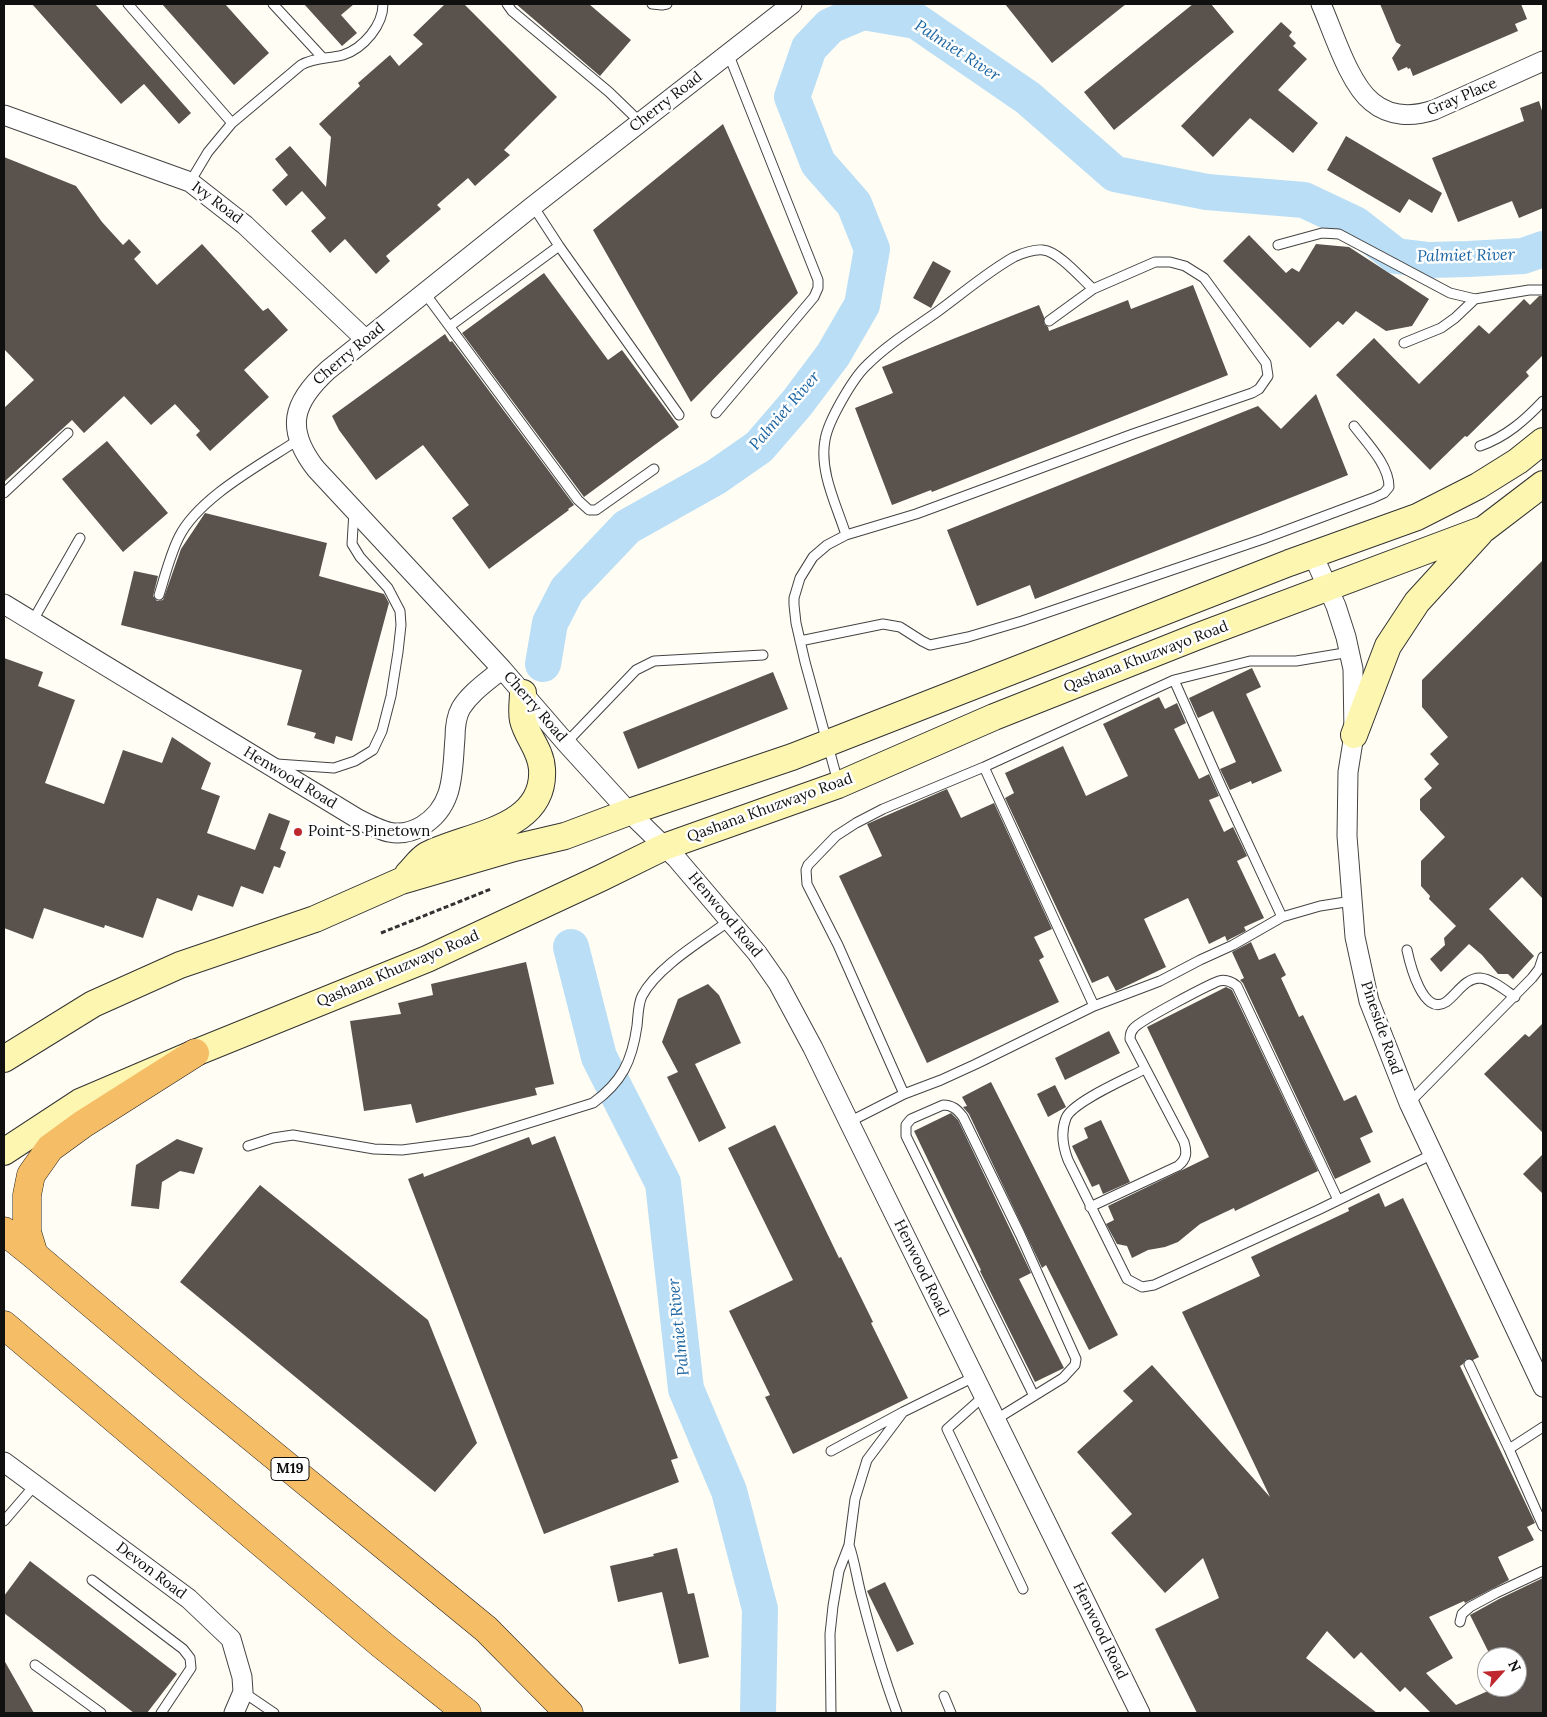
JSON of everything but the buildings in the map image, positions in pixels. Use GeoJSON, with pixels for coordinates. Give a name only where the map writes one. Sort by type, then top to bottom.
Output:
{"type":"FeatureCollection","features":[{"type":"Feature","properties":{"kind":"highway"},"geometry":{"type":"LineString","coordinates":[[34,1254],[27,1232],[27,1195],[31,1175],[50,1148],[83,1124],[195,1052]]}},
{"type":"Feature","properties":{"kind":"highway","name":"M19"},"geometry":{"type":"LineString","coordinates":[[4,1231],[486,1630],[569,1713]]}},
{"type":"Feature","properties":{"kind":"highway"},"geometry":{"type":"LineString","coordinates":[[4,1325],[381,1644],[467,1713]]}},
{"type":"Feature","properties":{"kind":"highway"},"geometry":{"type":"LineString","coordinates":[[4,1350],[117,1432],[148,1448]]}},
{"type":"Feature","properties":{"kind":"main road"},"geometry":{"type":"LineString","coordinates":[[4,1058],[93,1004],[180,965],[315,919],[401,881],[514,848],[565,836],[629,812],[792,757],[1313,554],[1417,517],[1478,486],[1518,461],[1543,441]]}},
{"type":"Feature","properties":{"kind":"main road","name":"Qashana Khuzwayo Road"},"geometry":{"type":"LineString","coordinates":[[4,1152],[80,1102],[195,1052],[427,959],[602,878],[664,847],[838,784],[994,716],[1196,637],[1484,529],[1543,484]]}},
{"type":"Feature","properties":{"kind":"main road"},"geometry":{"type":"LineString","coordinates":[[1354,735],[1388,646],[1417,602],[1484,529]]}},
{"type":"Feature","properties":{"kind":"main road"},"geometry":{"type":"LineString","coordinates":[[401,881],[426,856],[514,821],[537,800],[541,785],[542,768],[538,750],[523,719],[523,693]]}},
{"type":"Feature","properties":{"kind":"street","name":"Cherry Road"},"geometry":{"type":"LineString","coordinates":[[664,847],[629,812],[502,669],[316,469],[306,456],[298,440],[298,412],[308,389],[365,339],[728,52],[792,4]]}},
{"type":"Feature","properties":{"kind":"street","name":"Gray Place"},"geometry":{"type":"LineString","coordinates":[[1321,4],[1354,81],[1372,102],[1396,114],[1415,115],[1434,110],[1543,61]]}},
{"type":"Feature","properties":{"kind":"street","name":"Ivy Road"},"geometry":{"type":"LineString","coordinates":[[4,115],[190,182],[245,225],[365,339]]}},
{"type":"Feature","properties":{"kind":"street","name":"Pineside Road"},"geometry":{"type":"LineString","coordinates":[[1313,554],[1329,588],[1346,636],[1353,669],[1354,735],[1348,772],[1347,836],[1352,901],[1360,963],[1369,1001],[1409,1103],[1543,1388]]}},
{"type":"Feature","properties":{"kind":"street","name":"Henwood Road"},"geometry":{"type":"LineString","coordinates":[[4,604],[358,819],[383,832],[395,834],[410,831],[430,821],[442,810],[449,796],[456,723],[461,709],[471,696],[502,669]]}},
{"type":"Feature","properties":{"kind":"street","name":"Henwood Road"},"geometry":{"type":"LineString","coordinates":[[664,847],[694,878],[757,953],[778,983],[850,1122],[1140,1713]]}},
{"type":"Feature","properties":{"kind":"street","name":"Devon Road"},"geometry":{"type":"LineString","coordinates":[[4,1462],[189,1599],[231,1640],[242,1677],[243,1692]]}},
{"type":"Feature","properties":{"kind":"street"},"geometry":{"type":"LineString","coordinates":[[234,1713],[243,1692]]}},
{"type":"Feature","properties":{"kind":"lane"},"geometry":{"type":"LineString","coordinates":[[128,4],[232,123]]}},
{"type":"Feature","properties":{"kind":"lane"},"geometry":{"type":"LineString","coordinates":[[273,4],[322,58]]}},
{"type":"Feature","properties":{"kind":"lane"},"geometry":{"type":"LineString","coordinates":[[190,182],[208,152],[232,123],[301,65],[322,58],[345,54],[369,37],[380,22],[383,4]]}},
{"type":"Feature","properties":{"kind":"lane"},"geometry":{"type":"LineString","coordinates":[[507,4],[512,12],[609,92],[640,122]]}},
{"type":"Feature","properties":{"kind":"lane"},"geometry":{"type":"LineString","coordinates":[[652,4],[668,4]]}},
{"type":"Feature","properties":{"kind":"lane"},"geometry":{"type":"LineString","coordinates":[[716,413],[814,297],[818,288],[818,280],[728,52]]}},
{"type":"Feature","properties":{"kind":"lane"},"geometry":{"type":"LineString","coordinates":[[533,206],[559,246],[679,415]]}},
{"type":"Feature","properties":{"kind":"lane"},"geometry":{"type":"LineString","coordinates":[[1278,245],[1322,233],[1339,234],[1450,293],[1475,299],[1529,290],[1543,290]]}},
{"type":"Feature","properties":{"kind":"lane"},"geometry":{"type":"LineString","coordinates":[[450,326],[559,246]]}},
{"type":"Feature","properties":{"kind":"lane"},"geometry":{"type":"LineString","coordinates":[[846,535],[827,475],[824,461],[824,441],[833,417],[865,366],[885,349],[993,271],[1029,251],[1044,250],[1058,257],[1093,289]]}},
{"type":"Feature","properties":{"kind":"lane"},"geometry":{"type":"LineString","coordinates":[[838,784],[800,641],[794,605],[794,598],[800,578],[813,557],[827,544],[846,535],[916,514],[1133,434],[1252,393],[1265,382],[1268,376],[1266,363],[1204,278],[1185,266],[1170,262],[1156,262],[1093,289],[1048,321]]}},
{"type":"Feature","properties":{"kind":"lane"},"geometry":{"type":"LineString","coordinates":[[424,292],[578,500],[589,510],[596,510],[654,469]]}},
{"type":"Feature","properties":{"kind":"lane"},"geometry":{"type":"LineString","coordinates":[[1404,343],[1441,328],[1475,299]]}},
{"type":"Feature","properties":{"kind":"lane"},"geometry":{"type":"LineString","coordinates":[[1480,446],[1492,442],[1507,433],[1543,401]]}},
{"type":"Feature","properties":{"kind":"lane"},"geometry":{"type":"LineString","coordinates":[[800,641],[883,624],[900,627],[930,645],[968,637],[1022,621],[1254,542],[1373,498],[1384,493],[1389,487],[1389,478],[1382,464],[1354,426]]}},
{"type":"Feature","properties":{"kind":"lane"},"geometry":{"type":"LineString","coordinates":[[4,493],[68,433]]}},
{"type":"Feature","properties":{"kind":"lane"},"geometry":{"type":"LineString","coordinates":[[158,595],[179,537],[199,511],[227,487],[298,440]]}},
{"type":"Feature","properties":{"kind":"lane"},"geometry":{"type":"LineString","coordinates":[[266,764],[334,768],[355,761],[372,750],[382,731],[391,696],[402,626],[400,611],[388,588],[360,557],[352,544],[354,511]]}},
{"type":"Feature","properties":{"kind":"lane"},"geometry":{"type":"LineString","coordinates":[[32,622],[80,538]]}},
{"type":"Feature","properties":{"kind":"lane"},"geometry":{"type":"LineString","coordinates":[[904,1094],[838,945],[807,884],[806,870],[812,860],[827,844],[856,823],[906,798],[984,767],[1174,680],[1250,661],[1296,661],[1350,652]]}},
{"type":"Feature","properties":{"kind":"lane"},"geometry":{"type":"LineString","coordinates":[[566,743],[636,670],[644,665],[654,661],[763,655]]}},
{"type":"Feature","properties":{"kind":"lane"},"geometry":{"type":"LineString","coordinates":[[1174,680],[1282,917]]}},
{"type":"Feature","properties":{"kind":"lane"},"geometry":{"type":"LineString","coordinates":[[984,767],[1094,1006]]}},
{"type":"Feature","properties":{"kind":"lane"},"geometry":{"type":"LineString","coordinates":[[850,1122],[904,1094],[941,1080],[1094,1006],[1160,981],[1233,945],[1282,917],[1320,906],[1352,901]]}},
{"type":"Feature","properties":{"kind":"lane"},"geometry":{"type":"LineString","coordinates":[[248,1146],[273,1138],[293,1135],[374,1149],[402,1150],[471,1141],[593,1103],[607,1093],[619,1079],[629,1060],[634,1046],[641,998],[650,983],[667,967],[729,921]]}},
{"type":"Feature","properties":{"kind":"lane"},"geometry":{"type":"LineString","coordinates":[[1407,950],[1417,984],[1434,1004],[1445,1003],[1464,984],[1481,978],[1490,981],[1514,997]]}},
{"type":"Feature","properties":{"kind":"lane"},"geometry":{"type":"LineString","coordinates":[[1409,1103],[1540,969],[1543,956]]}},
{"type":"Feature","properties":{"kind":"lane"},"geometry":{"type":"LineString","coordinates":[[1090,1207],[1178,1166],[1185,1157],[1184,1142],[1145,1069],[1130,1038],[1130,1034],[1136,1026],[1220,981],[1229,981],[1237,986],[1338,1200]]}},
{"type":"Feature","properties":{"kind":"lane"},"geometry":{"type":"LineString","coordinates":[[1145,1069],[1085,1101],[1069,1112],[1065,1119],[1062,1134],[1064,1150],[1090,1207],[1127,1279],[1134,1284],[1148,1287],[1338,1200],[1433,1154]]}},
{"type":"Feature","properties":{"kind":"lane"},"geometry":{"type":"LineString","coordinates":[[995,1420],[1034,1396],[1063,1378],[1075,1365],[1076,1359],[1020,1234],[963,1117],[955,1108],[943,1105],[907,1122],[906,1136],[1034,1396]]}},
{"type":"Feature","properties":{"kind":"lane"},"geometry":{"type":"LineString","coordinates":[[1470,1364],[1543,1526]]}},
{"type":"Feature","properties":{"kind":"lane"},"geometry":{"type":"LineString","coordinates":[[831,1451],[903,1412],[974,1377]]}},
{"type":"Feature","properties":{"kind":"lane"},"geometry":{"type":"LineString","coordinates":[[984,1396],[947,1429],[1023,1589]]}},
{"type":"Feature","properties":{"kind":"lane"},"geometry":{"type":"LineString","coordinates":[[831,1713],[830,1634],[839,1570],[849,1545],[855,1499],[867,1460],[903,1412]]}},
{"type":"Feature","properties":{"kind":"lane"},"geometry":{"type":"LineString","coordinates":[[1509,1448],[1543,1428]]}},
{"type":"Feature","properties":{"kind":"lane"},"geometry":{"type":"LineString","coordinates":[[4,1521],[34,1484]]}},
{"type":"Feature","properties":{"kind":"lane"},"geometry":{"type":"LineString","coordinates":[[849,1545],[855,1562],[859,1587],[897,1713]]}},
{"type":"Feature","properties":{"kind":"lane"},"geometry":{"type":"LineString","coordinates":[[1460,1622],[1462,1614],[1470,1607],[1543,1571]]}},
{"type":"Feature","properties":{"kind":"lane"},"geometry":{"type":"LineString","coordinates":[[92,1580],[184,1649],[190,1658],[191,1668],[161,1713]]}},
{"type":"Feature","properties":{"kind":"lane"},"geometry":{"type":"LineString","coordinates":[[35,1665],[101,1713]]}},
{"type":"Feature","properties":{"kind":"lane"},"geometry":{"type":"LineString","coordinates":[[243,1692],[274,1713]]}},
{"type":"Feature","properties":{"kind":"lane"},"geometry":{"type":"LineString","coordinates":[[944,1696],[951,1713]]}},
{"type":"Feature","properties":{"kind":"path"},"geometry":{"type":"LineString","coordinates":[[381,933],[491,889]]}},
{"type":"Feature","properties":{"kind":"waterway","name":"Palmiet River"},"geometry":{"type":"LineString","coordinates":[[543,664],[550,623],[567,590],[627,527],[716,477],[759,447],[797,403],[833,355],[862,305],[872,249],[854,204],[818,163],[792,97],[809,48],[830,26],[863,12],[916,21],[1028,98],[1115,174],[1207,192],[1304,200],[1355,224],[1396,256],[1429,260],[1468,259],[1523,256],[1543,249]]}},
{"type":"Feature","properties":{"kind":"waterway","name":"Palmiet River"},"geometry":{"type":"LineString","coordinates":[[571,947],[599,1057],[663,1183],[686,1389],[729,1491],[760,1609],[758,1713]]}},
{"type":"Feature","properties":{"kind":"place","name":"Point-S Pinetown"},"geometry":{"type":"Point","coordinates":[298,832]}}]}
